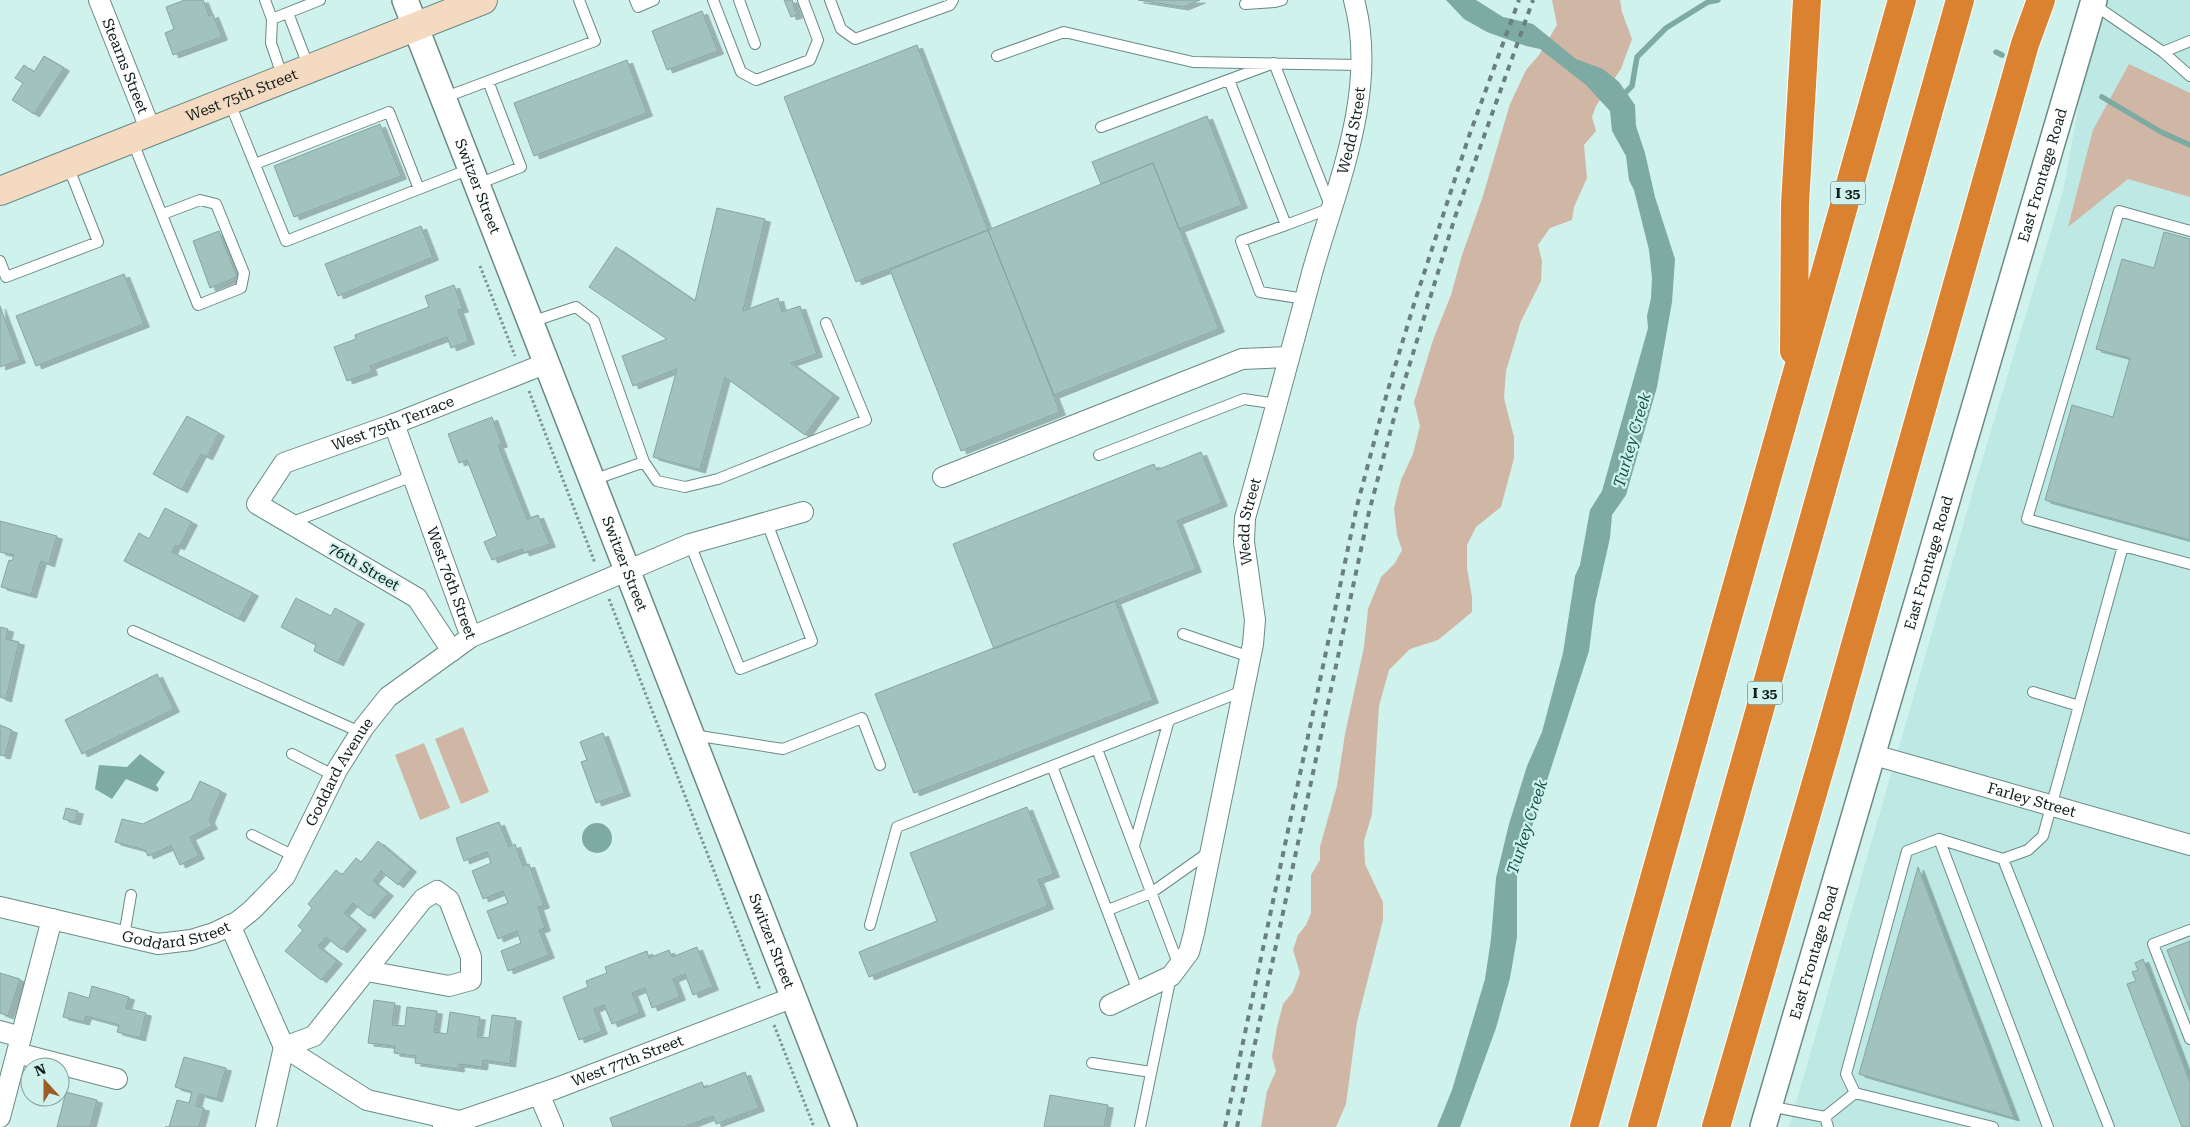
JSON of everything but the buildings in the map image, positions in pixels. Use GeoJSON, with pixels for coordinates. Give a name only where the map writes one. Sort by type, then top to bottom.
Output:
{"type":"FeatureCollection","features":[{"type":"Feature","properties":{"kind":"highway"},"geometry":{"type":"LineString","coordinates":[[1794,386],[1795,204],[1807,0]]}},
{"type":"Feature","properties":{"kind":"highway","name":"I 35"},"geometry":{"type":"LineString","coordinates":[[1584,1127],[1902,0]]}},
{"type":"Feature","properties":{"kind":"highway","name":"I 35"},"geometry":{"type":"LineString","coordinates":[[1642,1127],[1960,0]]}},
{"type":"Feature","properties":{"kind":"highway"},"geometry":{"type":"LineString","coordinates":[[1716,1127],[1829,738],[2025,44],[2041,0]]}},
{"type":"Feature","properties":{"kind":"main road","name":"West 75th Street"},"geometry":{"type":"LineString","coordinates":[[0,191],[483,0]]}},
{"type":"Feature","properties":{"kind":"street","name":"Stearns Street"},"geometry":{"type":"LineString","coordinates":[[99,0],[141,135]]}},
{"type":"Feature","properties":{"kind":"street","name":"Switzer Street"},"geometry":{"type":"LineString","coordinates":[[405,0],[844,1127]]}},
{"type":"Feature","properties":{"kind":"street","name":"Wedd Street"},"geometry":{"type":"LineString","coordinates":[[1175,971],[1189,952],[1250,657],[1255,620],[1244,542],[1245,518],[1353,127],[1360,88],[1360,48],[1354,0]]}},
{"type":"Feature","properties":{"kind":"street","name":"East Frontage Road"},"geometry":{"type":"LineString","coordinates":[[1766,1116],[1874,755],[2094,2]]}},
{"type":"Feature","properties":{"kind":"street"},"geometry":{"type":"LineString","coordinates":[[942,477],[1242,359],[1289,357]]}},
{"type":"Feature","properties":{"kind":"street","name":"West 75th Terrace"},"geometry":{"type":"LineString","coordinates":[[257,504],[284,463],[394,424],[547,363]]}},
{"type":"Feature","properties":{"kind":"street","name":"West 76th Street"},"geometry":{"type":"LineString","coordinates":[[394,424],[471,637],[690,544],[803,512]]}},
{"type":"Feature","properties":{"kind":"street","name":"76th Street"},"geometry":{"type":"LineString","coordinates":[[257,504],[417,598],[452,650]]}},
{"type":"Feature","properties":{"kind":"street","name":"Goddard Avenue"},"geometry":{"type":"LineString","coordinates":[[230,925],[252,910],[285,876],[334,776],[360,732],[388,696],[471,637]]}},
{"type":"Feature","properties":{"kind":"street","name":"Farley Street"},"geometry":{"type":"LineString","coordinates":[[1874,755],[2190,845]]}},
{"type":"Feature","properties":{"kind":"street"},"geometry":{"type":"LineString","coordinates":[[266,1127],[284,1047],[314,1036],[423,899],[437,891],[449,900],[471,957],[471,980],[449,986],[367,971]]}},
{"type":"Feature","properties":{"kind":"street","name":"Goddard Street"},"geometry":{"type":"LineString","coordinates":[[0,907],[158,944],[191,940],[214,933],[230,925],[284,1047]]}},
{"type":"Feature","properties":{"kind":"street"},"geometry":{"type":"LineString","coordinates":[[0,1117],[3,1090],[18,1045],[52,919]]}},
{"type":"Feature","properties":{"kind":"street"},"geometry":{"type":"LineString","coordinates":[[1110,1005],[1175,971]]}},
{"type":"Feature","properties":{"kind":"street","name":"West 77th Street"},"geometry":{"type":"LineString","coordinates":[[284,1047],[367,1100],[451,1124],[539,1094],[794,997]]}},
{"type":"Feature","properties":{"kind":"street"},"geometry":{"type":"LineString","coordinates":[[0,1031],[18,1045],[117,1079]]}},
{"type":"Feature","properties":{"kind":"street"},"geometry":{"type":"LineString","coordinates":[[539,1094],[552,1127]]}},
{"type":"Feature","properties":{"kind":"lane"},"geometry":{"type":"LineString","coordinates":[[265,0],[272,19],[271,43],[283,79]]}},
{"type":"Feature","properties":{"kind":"lane"},"geometry":{"type":"LineString","coordinates":[[272,19],[320,0]]}},
{"type":"Feature","properties":{"kind":"lane"},"geometry":{"type":"LineString","coordinates":[[442,98],[596,41],[579,0]]}},
{"type":"Feature","properties":{"kind":"lane"},"geometry":{"type":"LineString","coordinates":[[635,0],[638,7],[654,0]]}},
{"type":"Feature","properties":{"kind":"lane"},"geometry":{"type":"LineString","coordinates":[[713,0],[741,72],[756,80],[810,60],[818,40],[803,0]]}},
{"type":"Feature","properties":{"kind":"lane"},"geometry":{"type":"LineString","coordinates":[[739,0],[755,44]]}},
{"type":"Feature","properties":{"kind":"lane"},"geometry":{"type":"LineString","coordinates":[[830,0],[841,29],[855,39],[950,5],[953,0]]}},
{"type":"Feature","properties":{"kind":"lane"},"geometry":{"type":"LineString","coordinates":[[1245,4],[1282,0]]}},
{"type":"Feature","properties":{"kind":"lane"},"geometry":{"type":"LineString","coordinates":[[2094,2],[2163,52],[2190,76]]}},
{"type":"Feature","properties":{"kind":"lane"},"geometry":{"type":"LineString","coordinates":[[288,13],[310,69]]}},
{"type":"Feature","properties":{"kind":"lane"},"geometry":{"type":"LineString","coordinates":[[998,56],[1064,32],[1193,62],[1360,65]]}},
{"type":"Feature","properties":{"kind":"lane"},"geometry":{"type":"LineString","coordinates":[[2163,52],[2190,41]]}},
{"type":"Feature","properties":{"kind":"lane"},"geometry":{"type":"LineString","coordinates":[[1101,127],[1274,64]]}},
{"type":"Feature","properties":{"kind":"lane"},"geometry":{"type":"LineString","coordinates":[[1274,64],[1331,208],[1241,241],[1260,292],[1305,299]]}},
{"type":"Feature","properties":{"kind":"lane"},"geometry":{"type":"LineString","coordinates":[[1229,80],[1286,225]]}},
{"type":"Feature","properties":{"kind":"lane"},"geometry":{"type":"LineString","coordinates":[[229,100],[286,241],[419,189],[521,167],[488,81]]}},
{"type":"Feature","properties":{"kind":"lane"},"geometry":{"type":"LineString","coordinates":[[255,164],[389,112],[419,189]]}},
{"type":"Feature","properties":{"kind":"lane"},"geometry":{"type":"LineString","coordinates":[[141,135],[163,214],[198,305],[241,288],[244,273],[216,204],[200,200],[163,214]]}},
{"type":"Feature","properties":{"kind":"lane"},"geometry":{"type":"LineString","coordinates":[[0,261],[6,277],[98,242],[68,164]]}},
{"type":"Feature","properties":{"kind":"lane"},"geometry":{"type":"LineString","coordinates":[[2190,231],[2119,211],[2027,519],[2190,564]]}},
{"type":"Feature","properties":{"kind":"lane"},"geometry":{"type":"LineString","coordinates":[[531,322],[576,307],[594,321],[644,462],[657,481],[685,487],[718,479],[866,420],[826,323]]}},
{"type":"Feature","properties":{"kind":"lane"},"geometry":{"type":"LineString","coordinates":[[1099,455],[1244,398],[1276,404]]}},
{"type":"Feature","properties":{"kind":"lane"},"geometry":{"type":"LineString","coordinates":[[593,480],[644,462]]}},
{"type":"Feature","properties":{"kind":"lane"},"geometry":{"type":"LineString","coordinates":[[289,523],[413,476]]}},
{"type":"Feature","properties":{"kind":"lane"},"geometry":{"type":"LineString","coordinates":[[690,544],[740,669],[812,641],[767,523]]}},
{"type":"Feature","properties":{"kind":"lane"},"geometry":{"type":"LineString","coordinates":[[1855,1093],[1846,1074],[1907,851],[1939,839],[2003,860],[2028,850],[2043,836],[2123,546]]}},
{"type":"Feature","properties":{"kind":"lane"},"geometry":{"type":"LineString","coordinates":[[133,631],[360,732]]}},
{"type":"Feature","properties":{"kind":"lane"},"geometry":{"type":"LineString","coordinates":[[1183,634],[1250,657]]}},
{"type":"Feature","properties":{"kind":"lane"},"geometry":{"type":"LineString","coordinates":[[870,924],[897,827],[1243,691]]}},
{"type":"Feature","properties":{"kind":"lane"},"geometry":{"type":"LineString","coordinates":[[2033,692],[2079,706]]}},
{"type":"Feature","properties":{"kind":"lane"},"geometry":{"type":"LineString","coordinates":[[692,735],[783,749],[862,718],[880,765]]}},
{"type":"Feature","properties":{"kind":"lane"},"geometry":{"type":"LineString","coordinates":[[1134,846],[1169,720]]}},
{"type":"Feature","properties":{"kind":"lane"},"geometry":{"type":"LineString","coordinates":[[1097,749],[1151,893],[1175,971],[1140,1127]]}},
{"type":"Feature","properties":{"kind":"lane"},"geometry":{"type":"LineString","coordinates":[[292,754],[334,776]]}},
{"type":"Feature","properties":{"kind":"lane"},"geometry":{"type":"LineString","coordinates":[[1052,766],[1134,981],[1140,991]]}},
{"type":"Feature","properties":{"kind":"lane"},"geometry":{"type":"LineString","coordinates":[[252,835],[294,856]]}},
{"type":"Feature","properties":{"kind":"lane"},"geometry":{"type":"LineString","coordinates":[[1939,839],[2048,1127]]}},
{"type":"Feature","properties":{"kind":"lane"},"geometry":{"type":"LineString","coordinates":[[1108,910],[1151,893],[1210,851]]}},
{"type":"Feature","properties":{"kind":"lane"},"geometry":{"type":"LineString","coordinates":[[2003,860],[2109,1127]]}},
{"type":"Feature","properties":{"kind":"lane"},"geometry":{"type":"LineString","coordinates":[[124,936],[131,894]]}},
{"type":"Feature","properties":{"kind":"lane"},"geometry":{"type":"LineString","coordinates":[[2190,930],[2153,944],[2190,1039]]}},
{"type":"Feature","properties":{"kind":"lane"},"geometry":{"type":"LineString","coordinates":[[1092,1063],[1152,1072]]}},
{"type":"Feature","properties":{"kind":"lane"},"geometry":{"type":"LineString","coordinates":[[1766,1116],[1826,1122],[1855,1093]]}},
{"type":"Feature","properties":{"kind":"lane"},"geometry":{"type":"LineString","coordinates":[[1855,1093],[1993,1127]]}},
{"type":"Feature","properties":{"kind":"path"},"geometry":{"type":"LineString","coordinates":[[480,266],[516,359]]}},
{"type":"Feature","properties":{"kind":"path"},"geometry":{"type":"LineString","coordinates":[[527,386],[596,564]]}},
{"type":"Feature","properties":{"kind":"path"},"geometry":{"type":"LineString","coordinates":[[608,596],[763,997]]}},
{"type":"Feature","properties":{"kind":"path"},"geometry":{"type":"LineString","coordinates":[[771,1018],[814,1127]]}},
{"type":"Feature","properties":{"kind":"shaded area"},"geometry":{"type":"Polygon","coordinates":[[[1552,0],[1620,0],[1622,12],[1632,39],[1621,69],[1596,106],[1592,117],[1596,131],[1584,145],[1587,178],[1574,207],[1572,220],[1550,228],[1538,245],[1542,261],[1541,281],[1521,321],[1506,371],[1504,398],[1514,437],[1514,458],[1501,507],[1476,527],[1467,545],[1467,568],[1472,597],[1472,612],[1438,640],[1410,649],[1389,670],[1379,706],[1372,814],[1364,841],[1365,864],[1383,902],[1383,920],[1357,1022],[1346,1104],[1336,1127],[1261,1127],[1267,1091],[1276,1071],[1272,1057],[1277,1027],[1283,1004],[1293,992],[1300,973],[1293,950],[1298,935],[1306,925],[1311,913],[1311,875],[1320,860],[1320,847],[1337,786],[1345,734],[1364,647],[1368,609],[1381,577],[1395,563],[1402,550],[1397,535],[1394,508],[1401,480],[1413,454],[1420,426],[1414,402],[1433,340],[1451,295],[1462,255],[1482,199],[1510,104],[1526,70],[1539,55],[1557,25],[1552,0]]]}},
{"type":"Feature","properties":{"kind":"shaded area"},"geometry":{"type":"Polygon","coordinates":[[[2097,0],[2190,0],[2190,1127],[1789,1127],[1975,484],[2064,188],[2097,0]]]}},
{"type":"Feature","properties":{"kind":"shaded area"},"geometry":{"type":"Polygon","coordinates":[[[2129,64],[2190,93],[2190,197],[2128,179],[2068,227],[2093,130],[2129,64]]]}},
{"type":"Feature","properties":{"kind":"shaded area"},"geometry":{"type":"Polygon","coordinates":[[[463,727],[489,792],[461,804],[435,739],[463,727]]]}},
{"type":"Feature","properties":{"kind":"shaded area"},"geometry":{"type":"Polygon","coordinates":[[[424,743],[450,808],[420,820],[395,755],[424,743]]]}},
{"type":"Feature","properties":{"kind":"water","name":"Turkey Creek"},"geometry":{"type":"Polygon","coordinates":[[[1446,0],[1476,0],[1503,17],[1533,24],[1576,59],[1603,69],[1619,82],[1635,105],[1636,126],[1645,153],[1655,197],[1675,259],[1672,302],[1657,387],[1626,495],[1612,515],[1610,538],[1595,604],[1589,651],[1517,873],[1517,937],[1510,978],[1496,1028],[1460,1127],[1437,1127],[1452,1090],[1485,979],[1491,939],[1496,878],[1509,824],[1527,766],[1542,732],[1563,653],[1575,576],[1580,565],[1590,510],[1602,491],[1648,328],[1647,316],[1651,298],[1652,278],[1649,250],[1634,190],[1629,180],[1626,156],[1612,131],[1610,111],[1586,85],[1540,49],[1487,32],[1464,19],[1446,0]]]}},
{"type":"Feature","properties":{"kind":"water"},"geometry":{"type":"Polygon","coordinates":[[[140,754],[165,772],[156,785],[159,789],[157,792],[126,779],[112,799],[95,789],[99,765],[127,767],[140,754]]]}},
{"type":"Feature","properties":{"kind":"water"},"geometry":{"type":"Polygon","coordinates":[[[597,823],[608,827],[612,838],[608,849],[597,853],[586,849],[582,838],[586,827],[597,823]]]}},
{"type":"Feature","properties":{"kind":"waterway"},"geometry":{"type":"LineString","coordinates":[[1621,97],[1632,86],[1637,57],[1666,28],[1708,2],[1718,0]]}},
{"type":"Feature","properties":{"kind":"waterway"},"geometry":{"type":"LineString","coordinates":[[1996,52],[2002,55]]}},
{"type":"Feature","properties":{"kind":"waterway"},"geometry":{"type":"LineString","coordinates":[[2102,97],[2161,132],[2190,145]]}},
{"type":"Feature","properties":{"kind":"railway"},"geometry":{"type":"LineString","coordinates":[[1225,1127],[1357,506],[1387,393],[1414,304],[1469,136],[1519,0]]}},
{"type":"Feature","properties":{"kind":"railway"},"geometry":{"type":"LineString","coordinates":[[1237,1127],[1369,512],[1399,399],[1455,217],[1533,0]]}}]}
